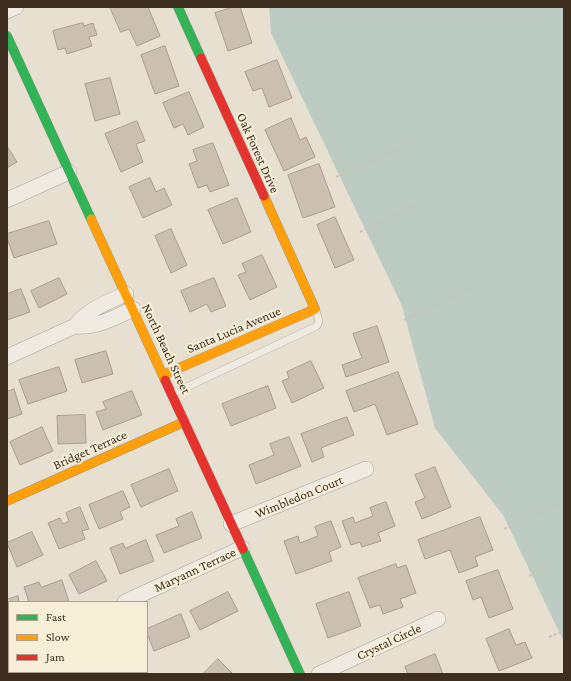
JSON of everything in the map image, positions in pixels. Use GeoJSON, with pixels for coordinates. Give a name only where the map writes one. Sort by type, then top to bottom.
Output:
{"type":"FeatureCollection","features":[{"type":"Feature","properties":{"kind":"street"},"geometry":{"type":"LineString","coordinates":[[7,11],[16,7]]}},
{"type":"Feature","properties":{"kind":"street","name":"Oak Forest Drive"},"geometry":{"type":"LineString","coordinates":[[178,7],[315,309]]}},
{"type":"Feature","properties":{"kind":"street","name":"North Beach Street"},"geometry":{"type":"LineString","coordinates":[[8,40],[300,674]]}},
{"type":"Feature","properties":{"kind":"street"},"geometry":{"type":"LineString","coordinates":[[7,200],[69,172]]}},
{"type":"Feature","properties":{"kind":"street"},"geometry":{"type":"LineString","coordinates":[[7,357],[75,326],[82,317],[97,307],[126,294]]}},
{"type":"Feature","properties":{"kind":"street"},"geometry":{"type":"LineString","coordinates":[[75,326],[86,327],[104,322],[133,309]]}},
{"type":"Feature","properties":{"kind":"street","name":"Santa Lucia Avenue"},"geometry":{"type":"LineString","coordinates":[[163,375],[315,309]]}},
{"type":"Feature","properties":{"kind":"street","name":"Bridget Terrace"},"geometry":{"type":"LineString","coordinates":[[7,501],[184,422]]}},
{"type":"Feature","properties":{"kind":"street","name":"Wimbledon Court"},"geometry":{"type":"LineString","coordinates":[[231,524],[366,469]]}},
{"type":"Feature","properties":{"kind":"street","name":"Maryann Terrace"},"geometry":{"type":"LineString","coordinates":[[127,601],[242,548]]}},
{"type":"Feature","properties":{"kind":"street","name":"Crystal Circle"},"geometry":{"type":"LineString","coordinates":[[319,674],[438,619]]}},
{"type":"Feature","properties":{"kind":"lane"},"geometry":{"type":"LineString","coordinates":[[172,394],[317,326],[319,321],[315,309]]}},
{"type":"Feature","properties":{"kind":"path"},"geometry":{"type":"LineString","coordinates":[[336,177],[424,137]]}},
{"type":"Feature","properties":{"kind":"path"},"geometry":{"type":"LineString","coordinates":[[360,232],[413,206]]}},
{"type":"Feature","properties":{"kind":"path"},"geometry":{"type":"LineString","coordinates":[[404,320],[470,288]]}},
{"type":"Feature","properties":{"kind":"path"},"geometry":{"type":"LineString","coordinates":[[504,528],[559,504]]}},
{"type":"Feature","properties":{"kind":"path"},"geometry":{"type":"LineString","coordinates":[[529,576],[544,569]]}},
{"type":"Feature","properties":{"kind":"path"},"geometry":{"type":"LineString","coordinates":[[549,637],[564,630]]}},
{"type":"Feature","properties":{"kind":"shaded area"},"geometry":{"type":"Polygon","coordinates":[[[269,7],[564,7],[564,642],[503,515],[435,428],[402,306],[271,33],[269,7]]]}},
{"type":"Feature","properties":{"kind":"building"},"geometry":{"type":"Polygon","coordinates":[[[110,7],[148,7],[160,36],[137,46],[129,29],[121,32],[110,7]]]}},
{"type":"Feature","properties":{"kind":"building"},"geometry":{"type":"Polygon","coordinates":[[[233,7],[240,7],[252,43],[228,51],[215,13],[233,7]]]}},
{"type":"Feature","properties":{"kind":"building"},"geometry":{"type":"Polygon","coordinates":[[[83,23],[84,26],[93,23],[97,35],[89,37],[92,46],[67,54],[65,48],[58,50],[53,31],[83,23]]]}},
{"type":"Feature","properties":{"kind":"building"},"geometry":{"type":"Polygon","coordinates":[[[165,46],[179,86],[155,94],[141,55],[165,46]]]}},
{"type":"Feature","properties":{"kind":"building"},"geometry":{"type":"Polygon","coordinates":[[[277,60],[292,98],[269,107],[262,88],[253,91],[245,72],[277,60]]]}},
{"type":"Feature","properties":{"kind":"building"},"geometry":{"type":"Polygon","coordinates":[[[110,78],[120,114],[95,121],[85,84],[110,78]]]}},
{"type":"Feature","properties":{"kind":"building"},"geometry":{"type":"Polygon","coordinates":[[[189,92],[204,127],[188,135],[183,124],[174,128],[163,103],[189,92]]]}},
{"type":"Feature","properties":{"kind":"building"},"geometry":{"type":"Polygon","coordinates":[[[291,118],[300,140],[306,137],[315,157],[284,171],[265,130],[291,118]]]}},
{"type":"Feature","properties":{"kind":"building"},"geometry":{"type":"Polygon","coordinates":[[[137,121],[145,141],[136,144],[143,162],[121,172],[105,134],[137,121]]]}},
{"type":"Feature","properties":{"kind":"building"},"geometry":{"type":"Polygon","coordinates":[[[213,143],[229,185],[210,192],[207,185],[198,188],[189,164],[197,161],[193,150],[213,143]]]}},
{"type":"Feature","properties":{"kind":"building"},"geometry":{"type":"Polygon","coordinates":[[[7,146],[17,162],[7,168],[7,146]]]}},
{"type":"Feature","properties":{"kind":"building"},"geometry":{"type":"Polygon","coordinates":[[[319,164],[335,207],[303,218],[288,175],[319,164]]]}},
{"type":"Feature","properties":{"kind":"building"},"geometry":{"type":"Polygon","coordinates":[[[150,178],[156,192],[164,188],[172,205],[143,218],[129,187],[150,178]]]}},
{"type":"Feature","properties":{"kind":"building"},"geometry":{"type":"Polygon","coordinates":[[[237,198],[251,232],[223,244],[208,210],[237,198]]]}},
{"type":"Feature","properties":{"kind":"building"},"geometry":{"type":"Polygon","coordinates":[[[335,217],[354,260],[335,268],[317,225],[335,217]]]}},
{"type":"Feature","properties":{"kind":"building"},"geometry":{"type":"Polygon","coordinates":[[[49,221],[57,244],[14,258],[7,234],[49,221]]]}},
{"type":"Feature","properties":{"kind":"building"},"geometry":{"type":"Polygon","coordinates":[[[171,229],[187,265],[171,273],[155,236],[171,229]]]}},
{"type":"Feature","properties":{"kind":"building"},"geometry":{"type":"Polygon","coordinates":[[[262,255],[277,287],[250,300],[238,275],[246,272],[242,264],[262,255]]]}},
{"type":"Feature","properties":{"kind":"building"},"geometry":{"type":"Polygon","coordinates":[[[59,278],[67,294],[39,308],[31,291],[59,278]]]}},
{"type":"Feature","properties":{"kind":"building"},"geometry":{"type":"Polygon","coordinates":[[[214,278],[226,306],[211,312],[207,304],[190,312],[181,291],[214,278]]]}},
{"type":"Feature","properties":{"kind":"building"},"geometry":{"type":"Polygon","coordinates":[[[21,289],[30,312],[7,320],[7,294],[21,289]]]}},
{"type":"Feature","properties":{"kind":"building"},"geometry":{"type":"Polygon","coordinates":[[[377,326],[389,362],[346,377],[342,365],[362,358],[353,334],[377,326]]]}},
{"type":"Feature","properties":{"kind":"building"},"geometry":{"type":"Polygon","coordinates":[[[106,351],[113,374],[82,383],[75,360],[106,351]]]}},
{"type":"Feature","properties":{"kind":"building"},"geometry":{"type":"Polygon","coordinates":[[[311,361],[324,388],[292,403],[282,381],[289,378],[287,372],[311,361]]]}},
{"type":"Feature","properties":{"kind":"building"},"geometry":{"type":"Polygon","coordinates":[[[59,367],[67,391],[28,404],[19,380],[59,367]]]}},
{"type":"Feature","properties":{"kind":"building"},"geometry":{"type":"Polygon","coordinates":[[[398,372],[418,424],[387,435],[375,404],[354,412],[346,391],[398,372]]]}},
{"type":"Feature","properties":{"kind":"building"},"geometry":{"type":"Polygon","coordinates":[[[268,386],[276,408],[231,426],[222,404],[268,386]]]}},
{"type":"Feature","properties":{"kind":"building"},"geometry":{"type":"Polygon","coordinates":[[[14,389],[22,414],[7,419],[7,392],[14,389]]]}},
{"type":"Feature","properties":{"kind":"building"},"geometry":{"type":"Polygon","coordinates":[[[132,391],[142,415],[103,430],[96,412],[106,409],[103,402],[132,391]]]}},
{"type":"Feature","properties":{"kind":"building"},"geometry":{"type":"Polygon","coordinates":[[[85,415],[86,443],[58,444],[57,416],[85,415]]]}},
{"type":"Feature","properties":{"kind":"building"},"geometry":{"type":"Polygon","coordinates":[[[347,417],[354,435],[321,448],[324,457],[312,462],[301,434],[347,417]]]}},
{"type":"Feature","properties":{"kind":"building"},"geometry":{"type":"Polygon","coordinates":[[[42,427],[53,451],[20,465],[10,442],[42,427]]]}},
{"type":"Feature","properties":{"kind":"building"},"geometry":{"type":"Polygon","coordinates":[[[289,437],[301,466],[256,484],[249,465],[274,455],[270,444],[289,437]]]}},
{"type":"Feature","properties":{"kind":"building"},"geometry":{"type":"Polygon","coordinates":[[[435,467],[451,507],[422,519],[415,502],[425,498],[415,475],[435,467]]]}},
{"type":"Feature","properties":{"kind":"building"},"geometry":{"type":"Polygon","coordinates":[[[169,469],[178,491],[141,507],[131,485],[169,469]]]}},
{"type":"Feature","properties":{"kind":"building"},"geometry":{"type":"Polygon","coordinates":[[[123,491],[130,507],[120,512],[123,519],[99,529],[89,505],[123,491]]]}},
{"type":"Feature","properties":{"kind":"building"},"geometry":{"type":"Polygon","coordinates":[[[386,502],[395,526],[378,533],[381,541],[362,547],[360,542],[351,545],[342,521],[353,517],[355,523],[373,516],[370,508],[386,502]]]}},
{"type":"Feature","properties":{"kind":"building"},"geometry":{"type":"Polygon","coordinates":[[[80,507],[89,529],[82,531],[85,539],[59,549],[48,523],[60,518],[63,524],[69,521],[66,513],[80,507]]]}},
{"type":"Feature","properties":{"kind":"building"},"geometry":{"type":"Polygon","coordinates":[[[192,512],[202,538],[164,553],[156,535],[179,526],[176,519],[192,512]]]}},
{"type":"Feature","properties":{"kind":"building"},"geometry":{"type":"Polygon","coordinates":[[[480,517],[493,550],[475,557],[478,566],[459,573],[450,550],[425,559],[418,540],[480,517]]]}},
{"type":"Feature","properties":{"kind":"building"},"geometry":{"type":"Polygon","coordinates":[[[331,521],[341,547],[329,552],[332,561],[296,574],[284,541],[298,536],[300,543],[318,536],[315,527],[331,521]]]}},
{"type":"Feature","properties":{"kind":"building"},"geometry":{"type":"Polygon","coordinates":[[[32,532],[43,555],[17,567],[7,543],[32,532]]]}},
{"type":"Feature","properties":{"kind":"building"},"geometry":{"type":"Polygon","coordinates":[[[146,540],[154,561],[120,574],[110,548],[123,543],[125,548],[146,540]]]}},
{"type":"Feature","properties":{"kind":"building"},"geometry":{"type":"Polygon","coordinates":[[[96,561],[107,581],[79,594],[69,575],[96,561]]]}},
{"type":"Feature","properties":{"kind":"building"},"geometry":{"type":"Polygon","coordinates":[[[396,564],[397,568],[406,565],[416,593],[400,599],[403,607],[383,614],[380,605],[370,608],[358,578],[396,564]]]}},
{"type":"Feature","properties":{"kind":"building"},"geometry":{"type":"Polygon","coordinates":[[[498,570],[513,609],[489,618],[481,597],[473,600],[466,581],[498,570]]]}},
{"type":"Feature","properties":{"kind":"building"},"geometry":{"type":"Polygon","coordinates":[[[62,580],[69,601],[29,601],[24,587],[39,582],[41,587],[62,580]]]}},
{"type":"Feature","properties":{"kind":"building"},"geometry":{"type":"Polygon","coordinates":[[[228,592],[238,611],[200,630],[190,611],[228,592]]]}},
{"type":"Feature","properties":{"kind":"building"},"geometry":{"type":"Polygon","coordinates":[[[349,592],[361,626],[328,638],[316,604],[349,592]]]}},
{"type":"Feature","properties":{"kind":"building"},"geometry":{"type":"Polygon","coordinates":[[[18,596],[19,601],[8,601],[8,620],[7,620],[7,600],[18,596]]]}},
{"type":"Feature","properties":{"kind":"building"},"geometry":{"type":"Polygon","coordinates":[[[181,614],[190,637],[154,651],[148,636],[148,629],[181,614]]]}},
{"type":"Feature","properties":{"kind":"building"},"geometry":{"type":"Polygon","coordinates":[[[509,629],[516,645],[525,642],[532,658],[499,671],[486,639],[509,629]]]}},
{"type":"Feature","properties":{"kind":"building"},"geometry":{"type":"Polygon","coordinates":[[[435,654],[443,674],[408,674],[405,667],[435,654]]]}},
{"type":"Feature","properties":{"kind":"building"},"geometry":{"type":"Polygon","coordinates":[[[218,659],[233,674],[203,674],[218,659]]]}},
{"type":"Feature","properties":{"kind":"building"},"geometry":{"type":"Polygon","coordinates":[[[62,673],[102,673],[102,674],[62,673]]]}},
{"type":"Feature","properties":{"kind":"traffic: fast"},"geometry":{"type":"LineString","coordinates":[[178,7],[201,58]]}},
{"type":"Feature","properties":{"kind":"traffic: fast"},"geometry":{"type":"LineString","coordinates":[[7,36],[91,219]]}},
{"type":"Feature","properties":{"kind":"traffic: fast"},"geometry":{"type":"LineString","coordinates":[[243,549],[300,674]]}},
{"type":"Feature","properties":{"kind":"traffic: slow"},"geometry":{"type":"LineString","coordinates":[[163,375],[315,309],[264,196]]}},
{"type":"Feature","properties":{"kind":"traffic: slow"},"geometry":{"type":"LineString","coordinates":[[91,219],[165,380]]}},
{"type":"Feature","properties":{"kind":"traffic: slow"},"geometry":{"type":"LineString","coordinates":[[7,501],[184,422]]}},
{"type":"Feature","properties":{"kind":"traffic: jam"},"geometry":{"type":"LineString","coordinates":[[201,58],[264,196]]}},
{"type":"Feature","properties":{"kind":"traffic: jam"},"geometry":{"type":"LineString","coordinates":[[165,380],[243,549]]}}]}
